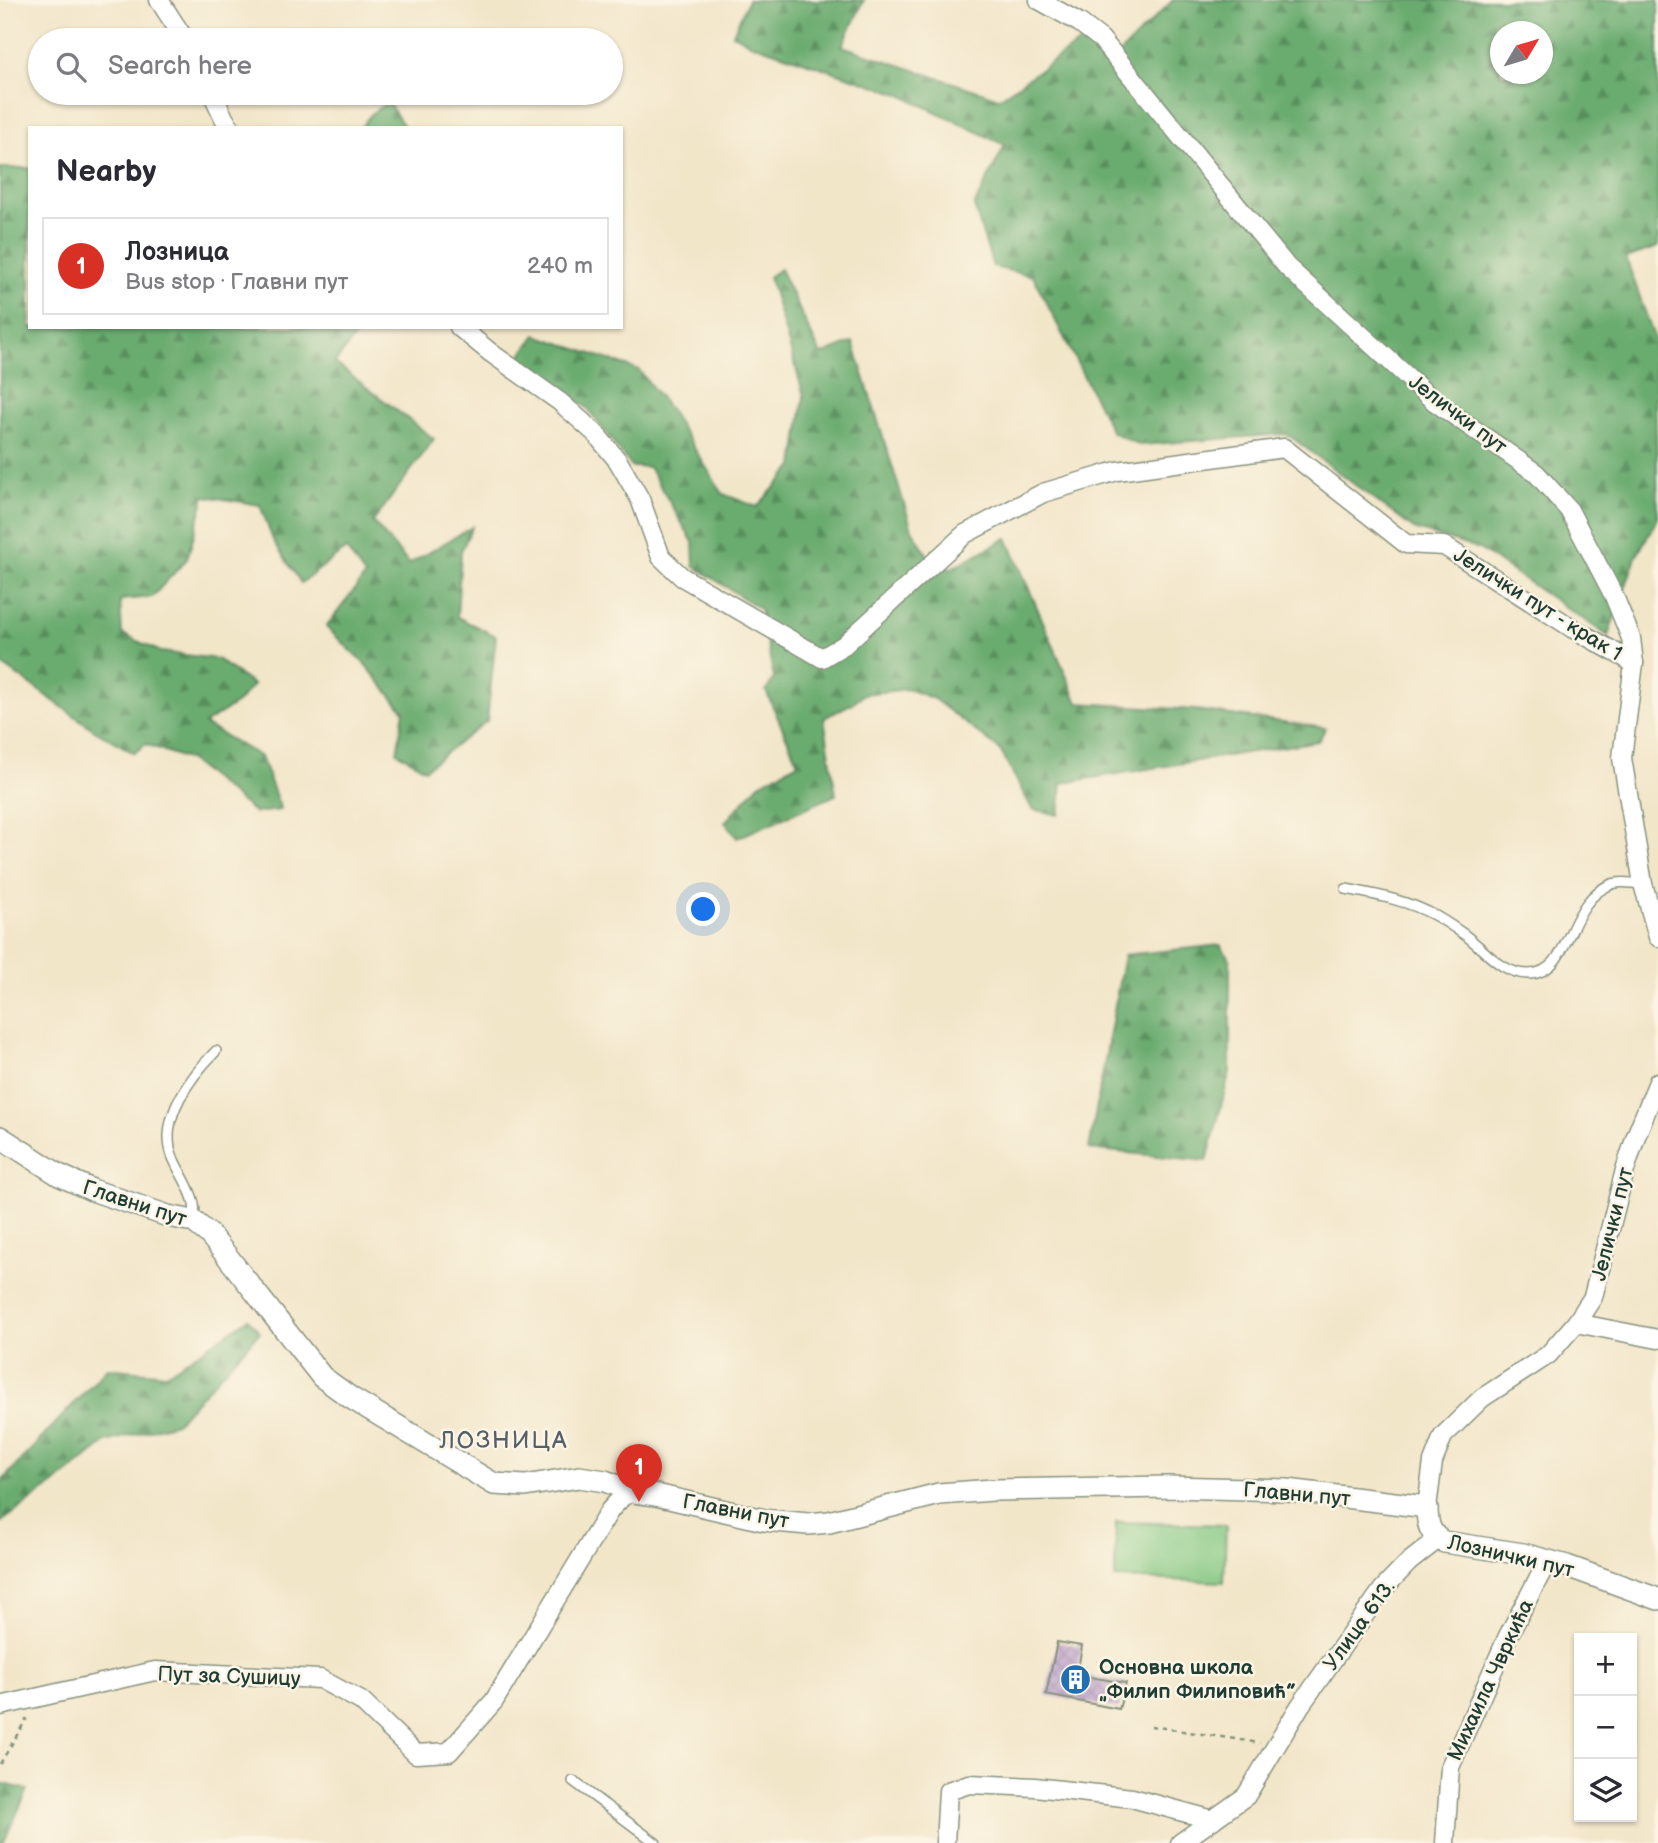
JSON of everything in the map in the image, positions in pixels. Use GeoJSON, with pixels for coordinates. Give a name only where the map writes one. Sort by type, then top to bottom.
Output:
{"type":"FeatureCollection","features":[{"type":"Feature","properties":{"kind":"street"},"geometry":{"type":"LineString","coordinates":[[159,0],[177,28]]}},
{"type":"Feature","properties":{"kind":"street","name":"Јелички пут"},"geometry":{"type":"LineString","coordinates":[[1039,0],[1080,23],[1101,39],[1287,267],[1435,402],[1536,473],[1569,510],[1614,596],[1631,638],[1634,663],[1622,758],[1643,884],[1658,937]]}},
{"type":"Feature","properties":{"kind":"street"},"geometry":{"type":"LineString","coordinates":[[218,105],[230,126]]}},
{"type":"Feature","properties":{"kind":"street","name":"Јелички пут - крак 1"},"geometry":{"type":"LineString","coordinates":[[461,329],[560,402],[595,433],[618,461],[639,499],[661,557],[682,577],[822,657],[844,645],[965,534],[1042,493],[1117,471],[1284,448],[1406,544],[1444,546],[1572,628],[1634,663]]}},
{"type":"Feature","properties":{"kind":"street","name":"Јелички пут"},"geometry":{"type":"LineString","coordinates":[[1427,1507],[1433,1462],[1443,1436],[1482,1398],[1548,1355],[1576,1323],[1593,1297],[1625,1170],[1658,1082]]}},
{"type":"Feature","properties":{"kind":"street","name":"Главни пут"},"geometry":{"type":"LineString","coordinates":[[0,1137],[59,1175],[92,1191],[168,1216],[193,1221],[209,1234],[322,1377],[351,1398],[494,1484],[525,1486],[579,1477],[605,1481],[634,1492],[764,1520],[808,1524],[829,1522],[939,1494],[993,1490],[1168,1487],[1287,1490],[1427,1507]]}},
{"type":"Feature","properties":{"kind":"street"},"geometry":{"type":"LineString","coordinates":[[1576,1323],[1658,1339]]}},
{"type":"Feature","properties":{"kind":"street","name":"Пут за Сушицу"},"geometry":{"type":"LineString","coordinates":[[0,1706],[155,1671],[320,1679],[361,1702],[416,1754],[449,1752],[494,1701],[610,1510],[623,1496],[634,1492]]}},
{"type":"Feature","properties":{"kind":"street","name":"Лознички пут"},"geometry":{"type":"LineString","coordinates":[[1427,1507],[1428,1524],[1438,1539],[1453,1544],[1504,1550],[1567,1566],[1658,1599]]}},
{"type":"Feature","properties":{"kind":"street","name":"Улица 613."},"geometry":{"type":"LineString","coordinates":[[1180,1843],[1246,1796],[1300,1706],[1383,1589],[1409,1562],[1438,1539]]}},
{"type":"Feature","properties":{"kind":"street","name":"Михаила Чвркића"},"geometry":{"type":"LineString","coordinates":[[1445,1843],[1450,1767],[1502,1647],[1546,1562]]}},
{"type":"Feature","properties":{"kind":"street"},"geometry":{"type":"LineString","coordinates":[[945,1843],[948,1791],[969,1784],[1035,1787],[1132,1798],[1213,1820]]}},
{"type":"Feature","properties":{"kind":"lane"},"geometry":{"type":"LineString","coordinates":[[1346,889],[1390,897],[1426,911],[1465,935],[1500,964],[1528,974],[1543,970],[1555,962],[1583,906],[1598,891],[1620,882],[1643,884]]}},
{"type":"Feature","properties":{"kind":"lane"},"geometry":{"type":"LineString","coordinates":[[193,1221],[194,1205],[170,1148],[170,1126],[191,1080],[216,1051]]}},
{"type":"Feature","properties":{"kind":"lane"},"geometry":{"type":"LineString","coordinates":[[573,1780],[656,1843]]}},
{"type":"Feature","properties":{"kind":"path"},"geometry":{"type":"LineString","coordinates":[[0,1764],[39,1697]]}},
{"type":"Feature","properties":{"kind":"path"},"geometry":{"type":"LineString","coordinates":[[1151,1726],[1277,1745]]}},
{"type":"Feature","properties":{"kind":"green space"},"geometry":{"type":"Polygon","coordinates":[[[748,0],[864,0],[842,46],[999,98],[1082,41],[1113,60],[1173,0],[1658,0],[1658,247],[1626,258],[1654,337],[1658,518],[1636,557],[1608,636],[1479,549],[1414,529],[1287,434],[1139,445],[1112,432],[1033,276],[993,267],[974,206],[1005,145],[897,93],[752,44],[733,34],[748,0]]]}},
{"type":"Feature","properties":{"kind":"green space"},"geometry":{"type":"Polygon","coordinates":[[[384,105],[390,105],[404,126],[362,126],[372,113],[384,105]]]}},
{"type":"Feature","properties":{"kind":"green space"},"geometry":{"type":"Polygon","coordinates":[[[0,168],[28,168],[28,329],[360,329],[335,363],[434,439],[373,522],[409,564],[472,527],[461,551],[457,617],[496,636],[487,721],[425,769],[397,752],[404,711],[364,663],[326,627],[365,576],[346,549],[301,583],[273,540],[260,505],[205,496],[187,559],[152,597],[120,600],[122,634],[161,652],[217,659],[253,685],[237,703],[204,724],[261,757],[281,810],[255,813],[189,760],[146,744],[134,753],[93,729],[0,663],[0,168]]]}},
{"type":"Feature","properties":{"kind":"green space"},"geometry":{"type":"Polygon","coordinates":[[[780,269],[821,355],[853,342],[912,529],[928,556],[950,569],[1007,538],[1078,703],[1196,710],[1326,728],[1318,741],[1062,783],[1059,815],[1032,809],[1000,750],[934,699],[908,689],[864,694],[824,718],[836,795],[737,838],[725,822],[759,784],[798,763],[766,691],[774,678],[760,609],[694,566],[693,542],[649,467],[632,467],[586,407],[520,356],[536,335],[639,370],[670,410],[723,494],[757,507],[794,466],[804,396],[769,277],[780,269]]]}},
{"type":"Feature","properties":{"kind":"green space"},"geometry":{"type":"Polygon","coordinates":[[[1221,945],[1230,960],[1230,1071],[1207,1161],[1089,1149],[1124,955],[1221,945]]]}},
{"type":"Feature","properties":{"kind":"green space"},"geometry":{"type":"Polygon","coordinates":[[[248,1319],[260,1332],[176,1423],[106,1442],[0,1523],[0,1483],[107,1368],[166,1374],[248,1319]]]}},
{"type":"Feature","properties":{"kind":"green space"},"geometry":{"type":"Polygon","coordinates":[[[1116,1522],[1226,1525],[1224,1582],[1115,1578],[1116,1522]]]}},
{"type":"Feature","properties":{"kind":"green space"},"geometry":{"type":"Polygon","coordinates":[[[0,1783],[28,1790],[3,1843],[0,1843],[0,1783]]]}},
{"type":"Feature","properties":{"kind":"building","name":"Основна школа „Филип Филиповић”"},"geometry":{"type":"Polygon","coordinates":[[[1057,1642],[1082,1646],[1077,1675],[1126,1683],[1119,1709],[1046,1695],[1057,1642]]]}},
{"type":"Feature","properties":{"kind":"place","name":"Лозница"},"geometry":{"type":"Point","coordinates":[639,1502]}},
{"type":"Feature","properties":{"kind":"place","name":"Основна школа „Филип Филиповић”"},"geometry":{"type":"Point","coordinates":[1076,1679]}},
{"type":"Feature","properties":{"kind":"district","name":"ЛОЗНИЦА"},"geometry":{"type":"Point","coordinates":[504,1440]}}]}
